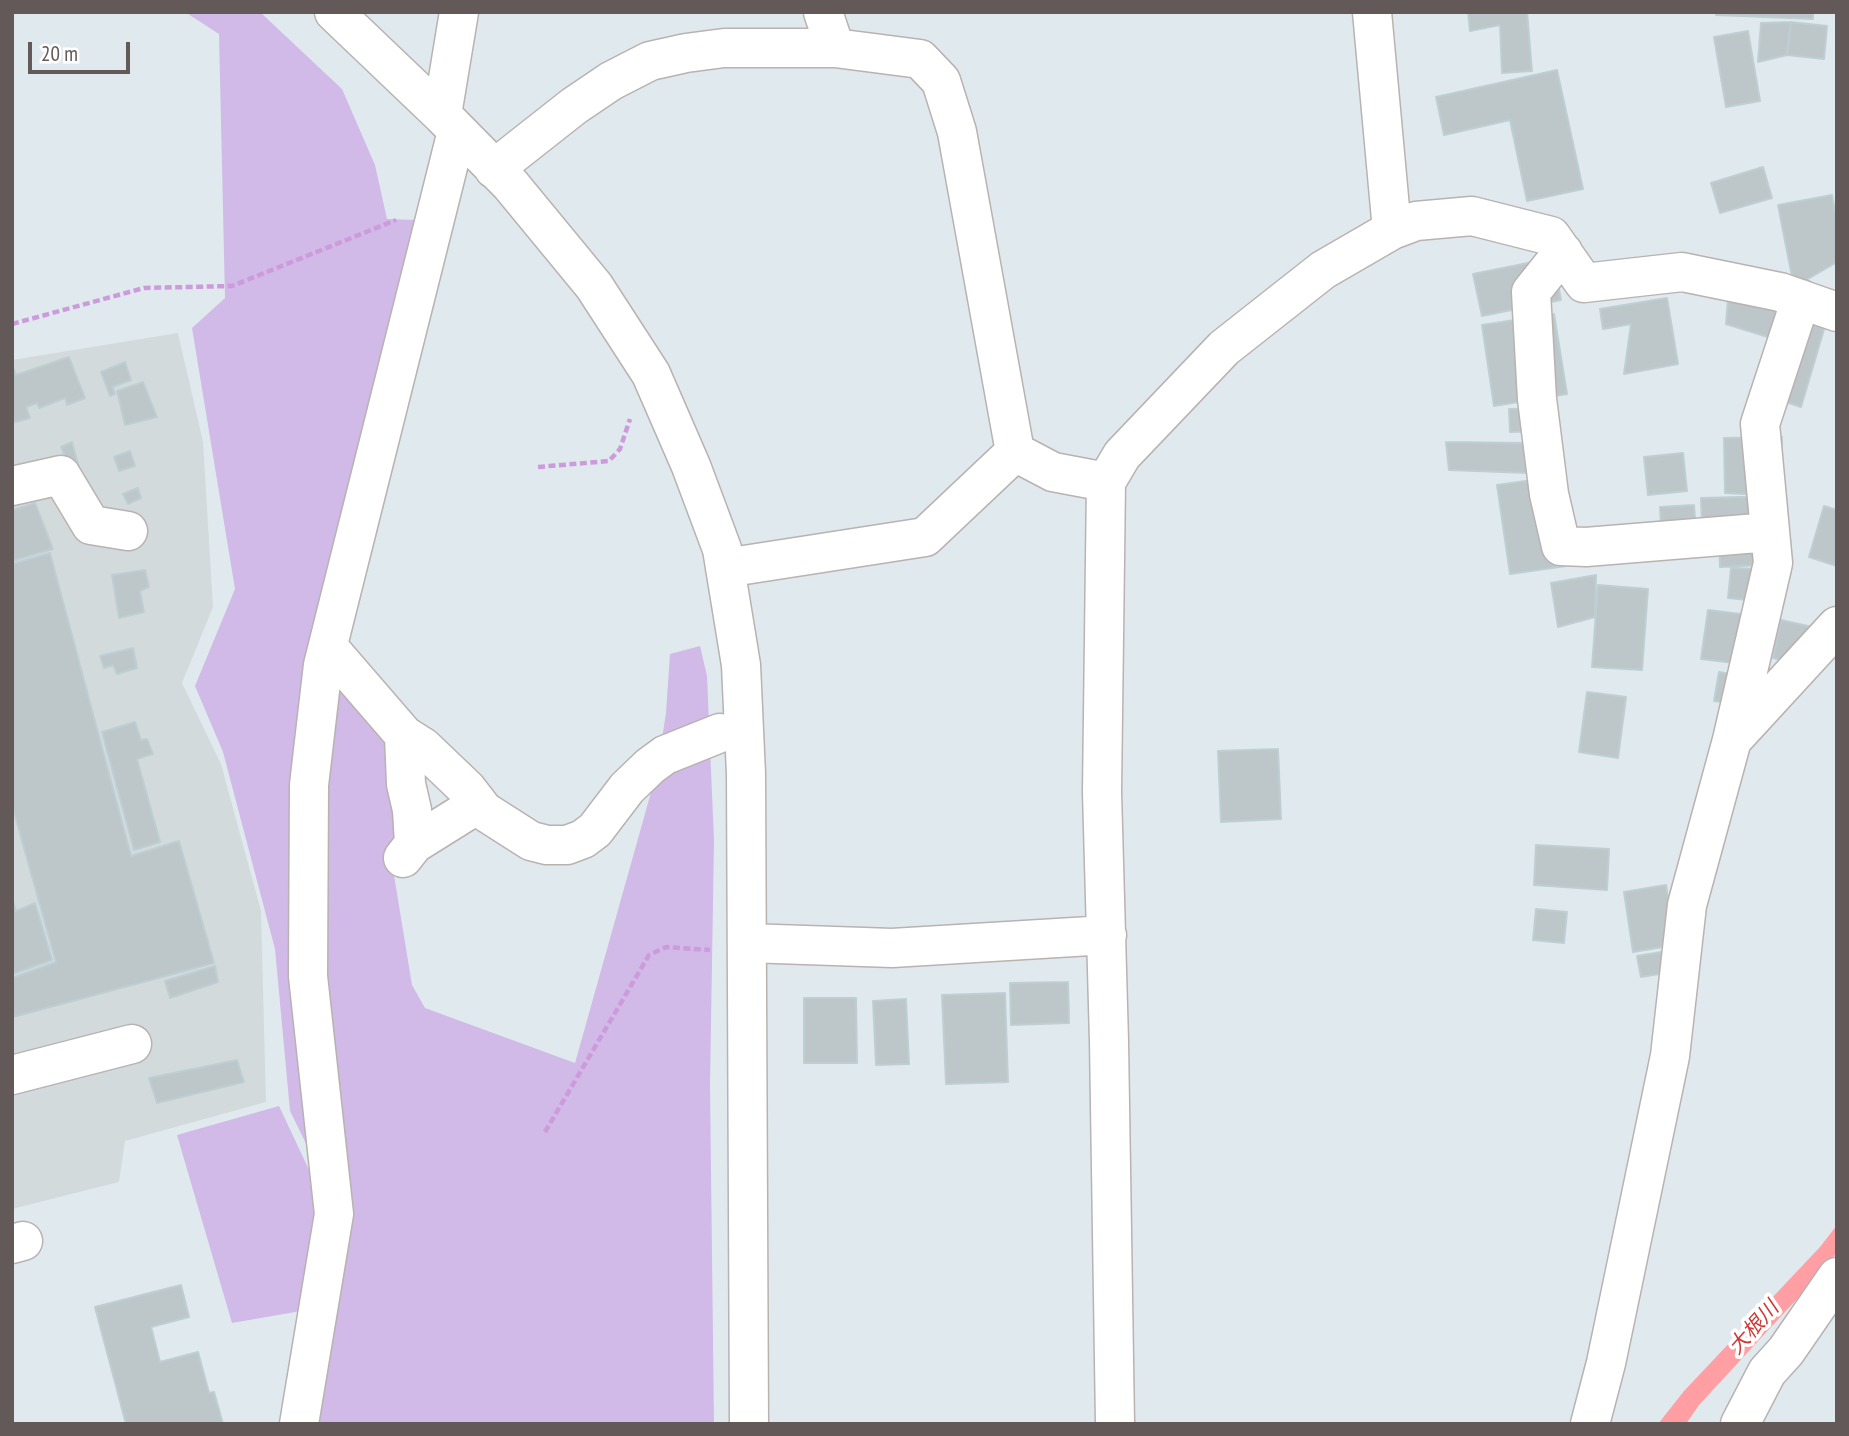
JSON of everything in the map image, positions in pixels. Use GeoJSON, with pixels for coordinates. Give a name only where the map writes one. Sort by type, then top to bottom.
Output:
{"type":"FeatureCollection","features":[{"type":"Feature","properties":{"kind":"street"},"geometry":{"type":"LineString","coordinates":[[334,12],[510,184],[594,286],[652,378],[691,466],[722,549],[741,665],[746,774],[735,947],[749,1424]]}},
{"type":"Feature","properties":{"kind":"street"},"geometry":{"type":"LineString","coordinates":[[299,1424],[334,1214],[307,975],[309,785],[323,665],[439,203],[450,123],[459,12]]}},
{"type":"Feature","properties":{"kind":"street"},"geometry":{"type":"LineString","coordinates":[[822,12],[835,48]]}},
{"type":"Feature","properties":{"kind":"street"},"geometry":{"type":"LineString","coordinates":[[1372,12],[1392,230]]}},
{"type":"Feature","properties":{"kind":"street"},"geometry":{"type":"LineString","coordinates":[[494,170],[574,106],[611,81],[650,61],[687,52],[724,48],[835,48],[920,59],[941,81],[957,132],[1015,452]]}},
{"type":"Feature","properties":{"kind":"street"},"geometry":{"type":"LineString","coordinates":[[1115,1424],[1102,792],[1106,482],[1122,455],[1224,348],[1323,270],[1392,230],[1416,220],[1472,216],[1551,236],[1584,283],[1682,272],[1780,292],[1837,312]]}},
{"type":"Feature","properties":{"kind":"street"},"geometry":{"type":"LineString","coordinates":[[1563,253],[1531,292],[1536,399],[1549,494],[1562,546],[1586,547],[1770,532]]}},
{"type":"Feature","properties":{"kind":"street"},"geometry":{"type":"LineString","coordinates":[[1590,1424],[1606,1363],[1670,1056],[1687,905],[1732,740],[1773,563],[1760,424],[1801,299]]}},
{"type":"Feature","properties":{"kind":"street"},"geometry":{"type":"LineString","coordinates":[[1015,452],[1054,472],[1106,482]]}},
{"type":"Feature","properties":{"kind":"street"},"geometry":{"type":"LineString","coordinates":[[724,568],[925,537],[1015,452]]}},
{"type":"Feature","properties":{"kind":"street"},"geometry":{"type":"LineString","coordinates":[[12,486],[61,475],[91,526],[128,531]]}},
{"type":"Feature","properties":{"kind":"street"},"geometry":{"type":"LineString","coordinates":[[1732,740],[1837,626]]}},
{"type":"Feature","properties":{"kind":"street"},"geometry":{"type":"LineString","coordinates":[[328,647],[404,735],[423,747],[484,811],[531,841],[547,845],[567,845],[583,839],[595,830],[627,788],[665,755],[720,733]]}},
{"type":"Feature","properties":{"kind":"street"},"geometry":{"type":"LineString","coordinates":[[404,735],[406,784],[412,810],[408,851],[478,804]]}},
{"type":"Feature","properties":{"kind":"street"},"geometry":{"type":"LineString","coordinates":[[735,947],[892,948],[1107,935]]}},
{"type":"Feature","properties":{"kind":"street"},"geometry":{"type":"LineString","coordinates":[[12,1075],[132,1044]]}},
{"type":"Feature","properties":{"kind":"street"},"geometry":{"type":"LineString","coordinates":[[302,1168],[334,1214]]}},
{"type":"Feature","properties":{"kind":"street"},"geometry":{"type":"LineString","coordinates":[[1740,1424],[1766,1372],[1786,1351],[1837,1277]]}},
{"type":"Feature","properties":{"kind":"path"},"geometry":{"type":"LineString","coordinates":[[12,324],[144,288],[232,286],[439,203]]}},
{"type":"Feature","properties":{"kind":"path"},"geometry":{"type":"LineString","coordinates":[[538,467],[609,460],[620,449],[629,424],[631,393],[652,378]]}},
{"type":"Feature","properties":{"kind":"path"},"geometry":{"type":"LineString","coordinates":[[545,1132],[649,955],[666,947],[735,947]]}},
{"type":"Feature","properties":{"kind":"shaded area"},"geometry":{"type":"Polygon","coordinates":[[[185,12],[260,12],[342,89],[375,165],[387,219],[417,220],[317,657],[323,1178],[290,1111],[275,949],[223,752],[195,686],[235,589],[192,328],[225,298],[219,34],[185,12]]]}},
{"type":"Feature","properties":{"kind":"shaded area"},"geometry":{"type":"Polygon","coordinates":[[[178,333],[203,442],[213,607],[182,683],[221,764],[261,911],[266,1102],[125,1141],[119,1182],[12,1209],[12,360],[178,333]]]}},
{"type":"Feature","properties":{"kind":"shaded area"},"geometry":{"type":"Polygon","coordinates":[[[700,646],[707,676],[714,840],[710,1085],[714,1424],[311,1424],[322,1022],[318,803],[330,776],[334,675],[380,728],[400,786],[392,863],[412,985],[425,1008],[575,1063],[657,771],[666,713],[670,654],[700,646]]]}},
{"type":"Feature","properties":{"kind":"shaded area"},"geometry":{"type":"Polygon","coordinates":[[[279,1106],[318,1189],[301,1311],[232,1323],[177,1135],[279,1106]]]}},
{"type":"Feature","properties":{"kind":"water","name":"大根川"},"geometry":{"type":"Polygon","coordinates":[[[1837,1225],[1837,1252],[1821,1273],[1699,1405],[1686,1424],[1658,1424],[1684,1391],[1820,1247],[1837,1225]]]}},
{"type":"Feature","properties":{"kind":"building"},"geometry":{"type":"Polygon","coordinates":[[[1468,12],[1527,12],[1532,71],[1502,73],[1500,25],[1470,31],[1468,12]]]}},
{"type":"Feature","properties":{"kind":"building"},"geometry":{"type":"Polygon","coordinates":[[[1716,12],[1813,12],[1813,19],[1716,15],[1716,12]]]}},
{"type":"Feature","properties":{"kind":"building"},"geometry":{"type":"Polygon","coordinates":[[[1791,22],[1827,26],[1824,59],[1787,55],[1791,22]]]}},
{"type":"Feature","properties":{"kind":"building"},"geometry":{"type":"Polygon","coordinates":[[[1791,22],[1787,55],[1758,62],[1761,23],[1791,22]]]}},
{"type":"Feature","properties":{"kind":"building"},"geometry":{"type":"Polygon","coordinates":[[[1748,31],[1760,101],[1726,107],[1714,37],[1748,31]]]}},
{"type":"Feature","properties":{"kind":"building"},"geometry":{"type":"Polygon","coordinates":[[[1557,70],[1583,189],[1527,201],[1510,120],[1444,135],[1436,97],[1557,70]]]}},
{"type":"Feature","properties":{"kind":"building"},"geometry":{"type":"Polygon","coordinates":[[[1763,167],[1772,198],[1720,213],[1711,183],[1763,167]]]}},
{"type":"Feature","properties":{"kind":"building"},"geometry":{"type":"Polygon","coordinates":[[[1832,195],[1837,222],[1837,262],[1794,287],[1778,205],[1832,195]]]}},
{"type":"Feature","properties":{"kind":"building"},"geometry":{"type":"Polygon","coordinates":[[[1553,258],[1561,300],[1482,316],[1473,274],[1553,258]]]}},
{"type":"Feature","properties":{"kind":"building"},"geometry":{"type":"Polygon","coordinates":[[[1729,285],[1825,326],[1801,407],[1752,391],[1771,338],[1726,324],[1729,285]]]}},
{"type":"Feature","properties":{"kind":"building"},"geometry":{"type":"Polygon","coordinates":[[[1667,298],[1678,364],[1624,374],[1631,324],[1603,329],[1600,309],[1667,298]]]}},
{"type":"Feature","properties":{"kind":"building"},"geometry":{"type":"Polygon","coordinates":[[[1554,314],[1567,394],[1494,406],[1482,325],[1554,314]]]}},
{"type":"Feature","properties":{"kind":"building"},"geometry":{"type":"Polygon","coordinates":[[[69,357],[85,398],[67,405],[65,398],[39,408],[37,403],[26,407],[30,418],[12,423],[12,365],[16,375],[69,357]]]}},
{"type":"Feature","properties":{"kind":"building"},"geometry":{"type":"Polygon","coordinates":[[[125,362],[131,380],[112,387],[115,394],[110,396],[101,372],[125,362]]]}},
{"type":"Feature","properties":{"kind":"building"},"geometry":{"type":"Polygon","coordinates":[[[143,382],[157,417],[125,425],[117,391],[143,382]]]}},
{"type":"Feature","properties":{"kind":"building"},"geometry":{"type":"Polygon","coordinates":[[[1552,408],[1553,431],[1510,432],[1509,409],[1552,408]]]}},
{"type":"Feature","properties":{"kind":"building"},"geometry":{"type":"Polygon","coordinates":[[[1782,437],[1780,496],[1725,493],[1724,438],[1782,437]]]}},
{"type":"Feature","properties":{"kind":"building"},"geometry":{"type":"Polygon","coordinates":[[[72,442],[81,475],[74,478],[61,447],[72,442]]]}},
{"type":"Feature","properties":{"kind":"building"},"geometry":{"type":"Polygon","coordinates":[[[1446,442],[1524,443],[1528,473],[1449,470],[1446,442]]]}},
{"type":"Feature","properties":{"kind":"building"},"geometry":{"type":"Polygon","coordinates":[[[130,451],[135,466],[119,471],[114,457],[130,451]]]}},
{"type":"Feature","properties":{"kind":"building"},"geometry":{"type":"Polygon","coordinates":[[[1683,453],[1687,491],[1648,495],[1644,457],[1683,453]]]}},
{"type":"Feature","properties":{"kind":"building"},"geometry":{"type":"Polygon","coordinates":[[[1554,477],[1566,566],[1510,574],[1497,485],[1554,477]]]}},
{"type":"Feature","properties":{"kind":"building"},"geometry":{"type":"Polygon","coordinates":[[[138,488],[141,498],[128,504],[123,494],[138,488]]]}},
{"type":"Feature","properties":{"kind":"building"},"geometry":{"type":"Polygon","coordinates":[[[1780,496],[1763,565],[1720,567],[1719,530],[1702,525],[1701,498],[1780,496]]]}},
{"type":"Feature","properties":{"kind":"building"},"geometry":{"type":"Polygon","coordinates":[[[35,503],[53,549],[12,561],[12,510],[35,503]]]}},
{"type":"Feature","properties":{"kind":"building"},"geometry":{"type":"Polygon","coordinates":[[[1694,505],[1697,546],[1662,547],[1660,507],[1694,505]]]}},
{"type":"Feature","properties":{"kind":"building"},"geometry":{"type":"Polygon","coordinates":[[[1824,506],[1837,510],[1837,566],[1809,557],[1824,506]]]}},
{"type":"Feature","properties":{"kind":"building"},"geometry":{"type":"Polygon","coordinates":[[[50,553],[131,856],[179,841],[214,963],[13,1017],[12,978],[56,962],[12,805],[12,564],[50,553]]]}},
{"type":"Feature","properties":{"kind":"building"},"geometry":{"type":"Polygon","coordinates":[[[1731,568],[1761,569],[1758,601],[1728,598],[1731,568]]]}},
{"type":"Feature","properties":{"kind":"building"},"geometry":{"type":"Polygon","coordinates":[[[145,570],[149,587],[140,591],[144,612],[119,618],[112,575],[145,570]]]}},
{"type":"Feature","properties":{"kind":"building"},"geometry":{"type":"Polygon","coordinates":[[[1596,575],[1595,617],[1558,627],[1551,583],[1596,575]]]}},
{"type":"Feature","properties":{"kind":"building"},"geometry":{"type":"Polygon","coordinates":[[[1598,585],[1648,589],[1642,670],[1592,667],[1598,585]]]}},
{"type":"Feature","properties":{"kind":"building"},"geometry":{"type":"Polygon","coordinates":[[[1708,610],[1749,615],[1743,664],[1701,659],[1708,610]]]}},
{"type":"Feature","properties":{"kind":"building"},"geometry":{"type":"Polygon","coordinates":[[[1781,620],[1817,628],[1809,666],[1773,658],[1781,620]]]}},
{"type":"Feature","properties":{"kind":"building"},"geometry":{"type":"Polygon","coordinates":[[[133,648],[137,668],[117,674],[113,665],[104,668],[100,656],[133,648]]]}},
{"type":"Feature","properties":{"kind":"building"},"geometry":{"type":"Polygon","coordinates":[[[1719,672],[1747,677],[1742,705],[1714,701],[1719,672]]]}},
{"type":"Feature","properties":{"kind":"building"},"geometry":{"type":"Polygon","coordinates":[[[1587,692],[1626,697],[1618,758],[1579,752],[1587,692]]]}},
{"type":"Feature","properties":{"kind":"building"},"geometry":{"type":"Polygon","coordinates":[[[135,722],[141,740],[147,739],[153,754],[137,759],[160,842],[134,850],[102,732],[135,722]]]}},
{"type":"Feature","properties":{"kind":"building"},"geometry":{"type":"Polygon","coordinates":[[[1278,749],[1281,819],[1221,822],[1218,751],[1278,749]]]}},
{"type":"Feature","properties":{"kind":"building"},"geometry":{"type":"Polygon","coordinates":[[[1536,845],[1609,849],[1607,890],[1534,885],[1536,845]]]}},
{"type":"Feature","properties":{"kind":"building"},"geometry":{"type":"Polygon","coordinates":[[[1666,885],[1675,945],[1633,952],[1624,892],[1666,885]]]}},
{"type":"Feature","properties":{"kind":"building"},"geometry":{"type":"Polygon","coordinates":[[[12,898],[16,911],[35,903],[52,960],[12,974],[12,898]]]}},
{"type":"Feature","properties":{"kind":"building"},"geometry":{"type":"Polygon","coordinates":[[[1536,909],[1567,912],[1564,943],[1533,940],[1536,909]]]}},
{"type":"Feature","properties":{"kind":"building"},"geometry":{"type":"Polygon","coordinates":[[[1667,951],[1671,972],[1641,977],[1637,956],[1667,951]]]}},
{"type":"Feature","properties":{"kind":"building"},"geometry":{"type":"Polygon","coordinates":[[[215,966],[218,982],[170,998],[165,981],[215,966]]]}},
{"type":"Feature","properties":{"kind":"building"},"geometry":{"type":"Polygon","coordinates":[[[1068,982],[1069,1023],[1011,1025],[1010,983],[1068,982]]]}},
{"type":"Feature","properties":{"kind":"building"},"geometry":{"type":"Polygon","coordinates":[[[1005,993],[1008,1082],[946,1084],[942,995],[1005,993]]]}},
{"type":"Feature","properties":{"kind":"building"},"geometry":{"type":"Polygon","coordinates":[[[804,998],[856,998],[857,1063],[804,1063],[804,998]]]}},
{"type":"Feature","properties":{"kind":"building"},"geometry":{"type":"Polygon","coordinates":[[[906,999],[909,1064],[876,1065],[873,1001],[906,999]]]}},
{"type":"Feature","properties":{"kind":"building"},"geometry":{"type":"Polygon","coordinates":[[[237,1060],[244,1082],[157,1103],[149,1078],[237,1060]]]}},
{"type":"Feature","properties":{"kind":"building"},"geometry":{"type":"Polygon","coordinates":[[[181,1285],[189,1317],[151,1327],[160,1362],[198,1352],[209,1393],[214,1392],[223,1424],[126,1424],[95,1307],[181,1285]]]}}]}
